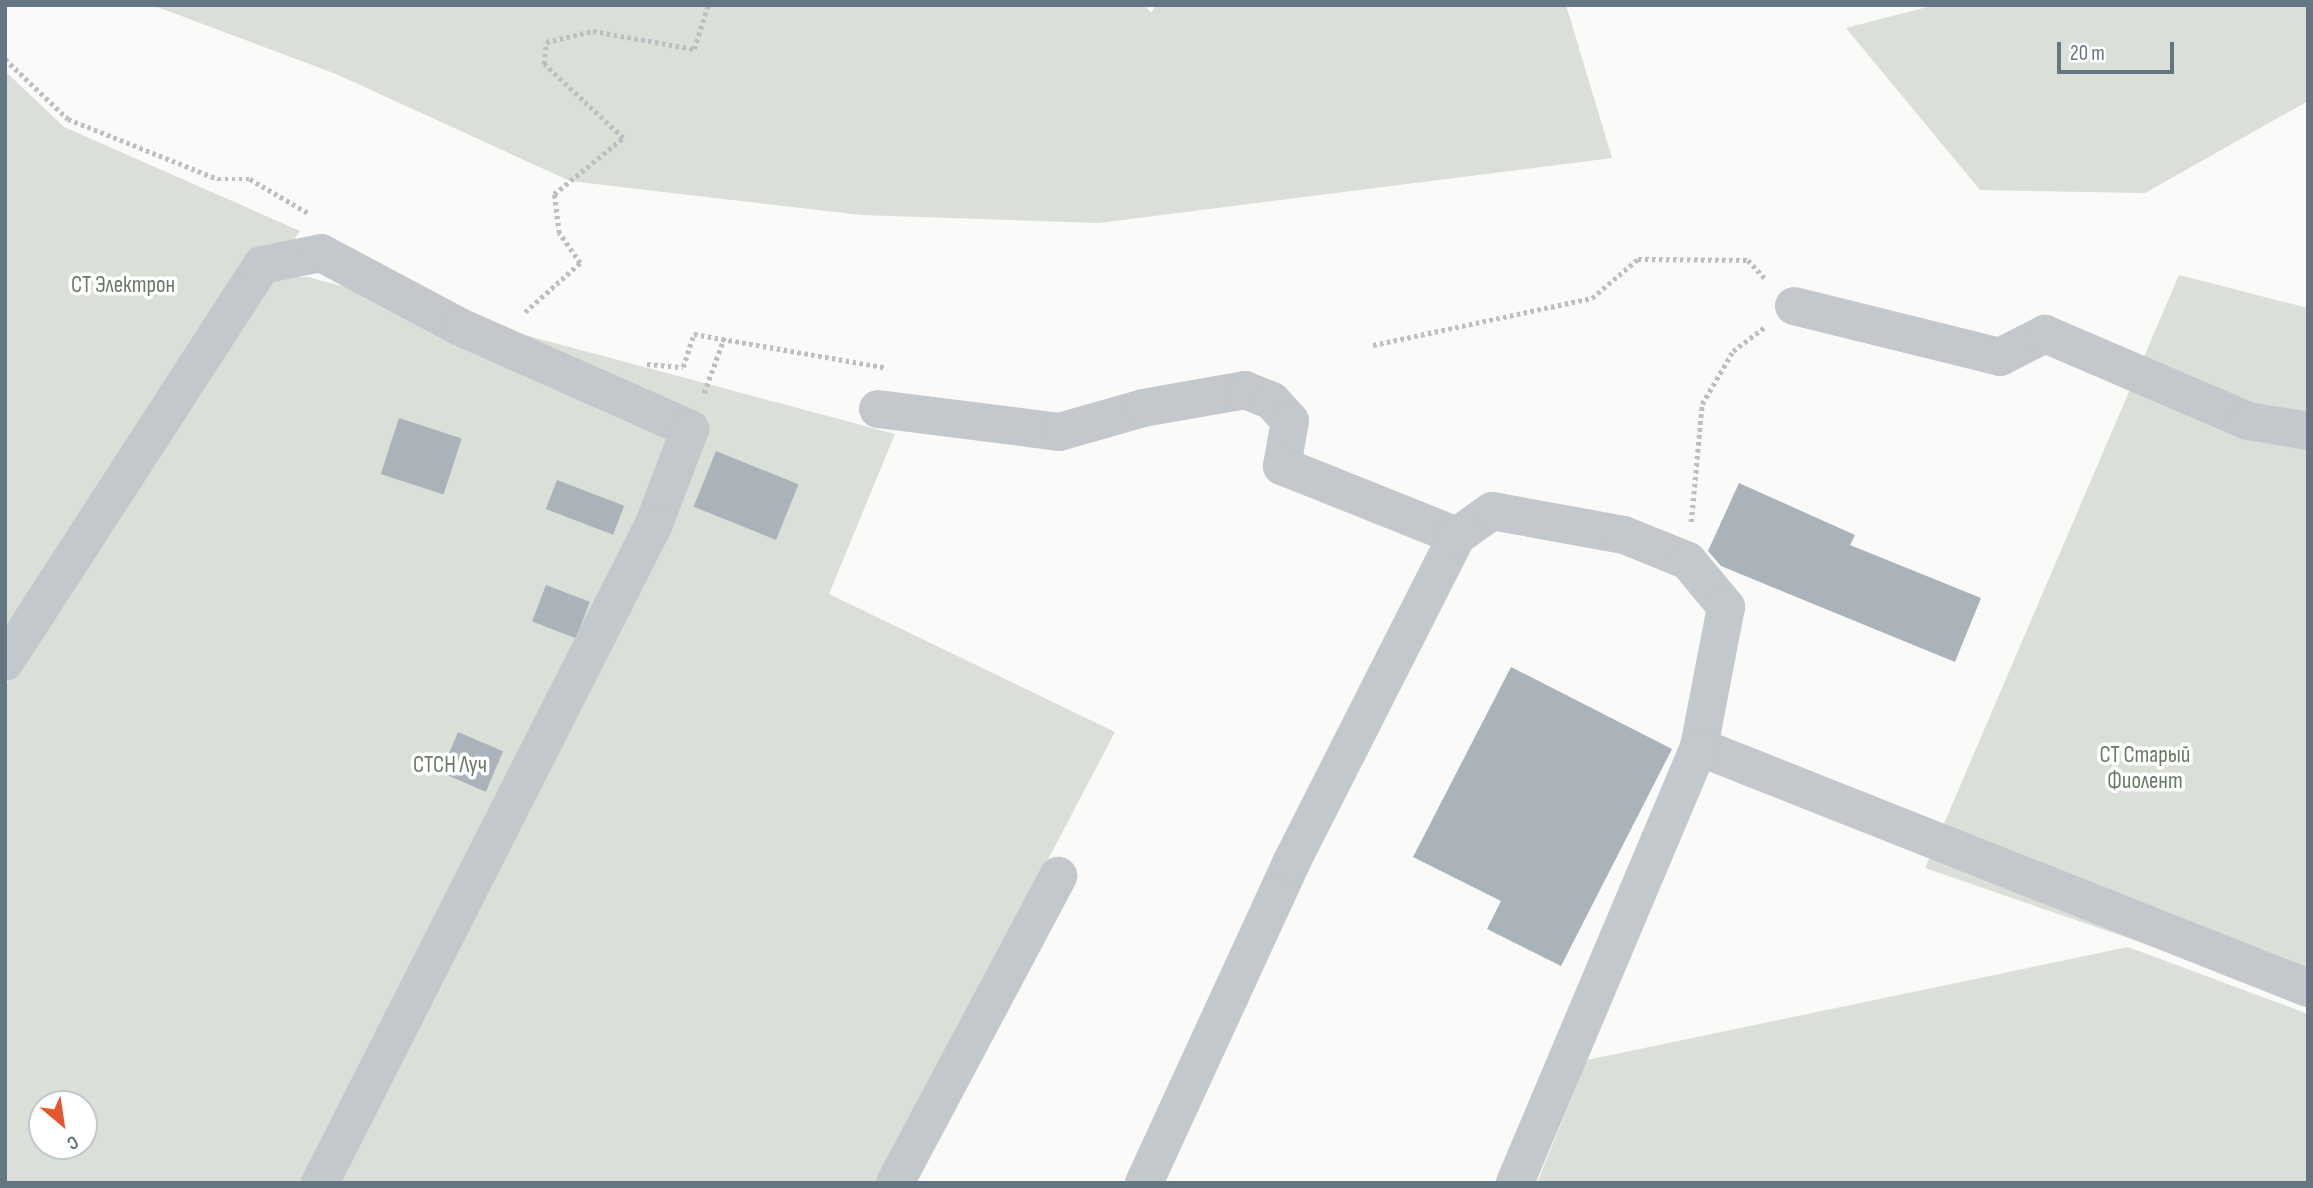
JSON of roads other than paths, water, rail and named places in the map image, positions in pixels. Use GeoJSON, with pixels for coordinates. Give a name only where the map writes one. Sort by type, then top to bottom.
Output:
{"type":"FeatureCollection","features":[{"type":"Feature","properties":{"kind":"street"},"geometry":{"type":"LineString","coordinates":[[5,662],[262,265],[321,253],[460,327],[690,429],[654,524],[320,1183]]}},
{"type":"Feature","properties":{"kind":"street"},"geometry":{"type":"LineString","coordinates":[[1794,306],[2000,357],[2045,334],[2248,421],[2308,431]]}},
{"type":"Feature","properties":{"kind":"street"},"geometry":{"type":"LineString","coordinates":[[878,409],[1059,432],[1143,408],[1245,390],[1272,401],[1290,421],[1282,466],[1457,537]]}},
{"type":"Feature","properties":{"kind":"street"},"geometry":{"type":"LineString","coordinates":[[1144,1183],[1291,863],[1457,537],[1492,511],[1624,536],[1688,561],[1726,607],[1699,747],[1515,1183]]}},
{"type":"Feature","properties":{"kind":"street"},"geometry":{"type":"LineString","coordinates":[[1699,747],[2308,988]]}},
{"type":"Feature","properties":{"kind":"street"},"geometry":{"type":"LineString","coordinates":[[895,1183],[1058,876]]}},
{"type":"Feature","properties":{"kind":"park label","name":"СТ Электрон"},"geometry":{"type":"Point","coordinates":[123,285]}},
{"type":"Feature","properties":{"kind":"park label","name":"СТСН Луч"},"geometry":{"type":"Point","coordinates":[450,765]}},
{"type":"Feature","properties":{"kind":"park label","name":"СТ Старый Фиолент"},"geometry":{"type":"Point","coordinates":[2145,768]}}]}
